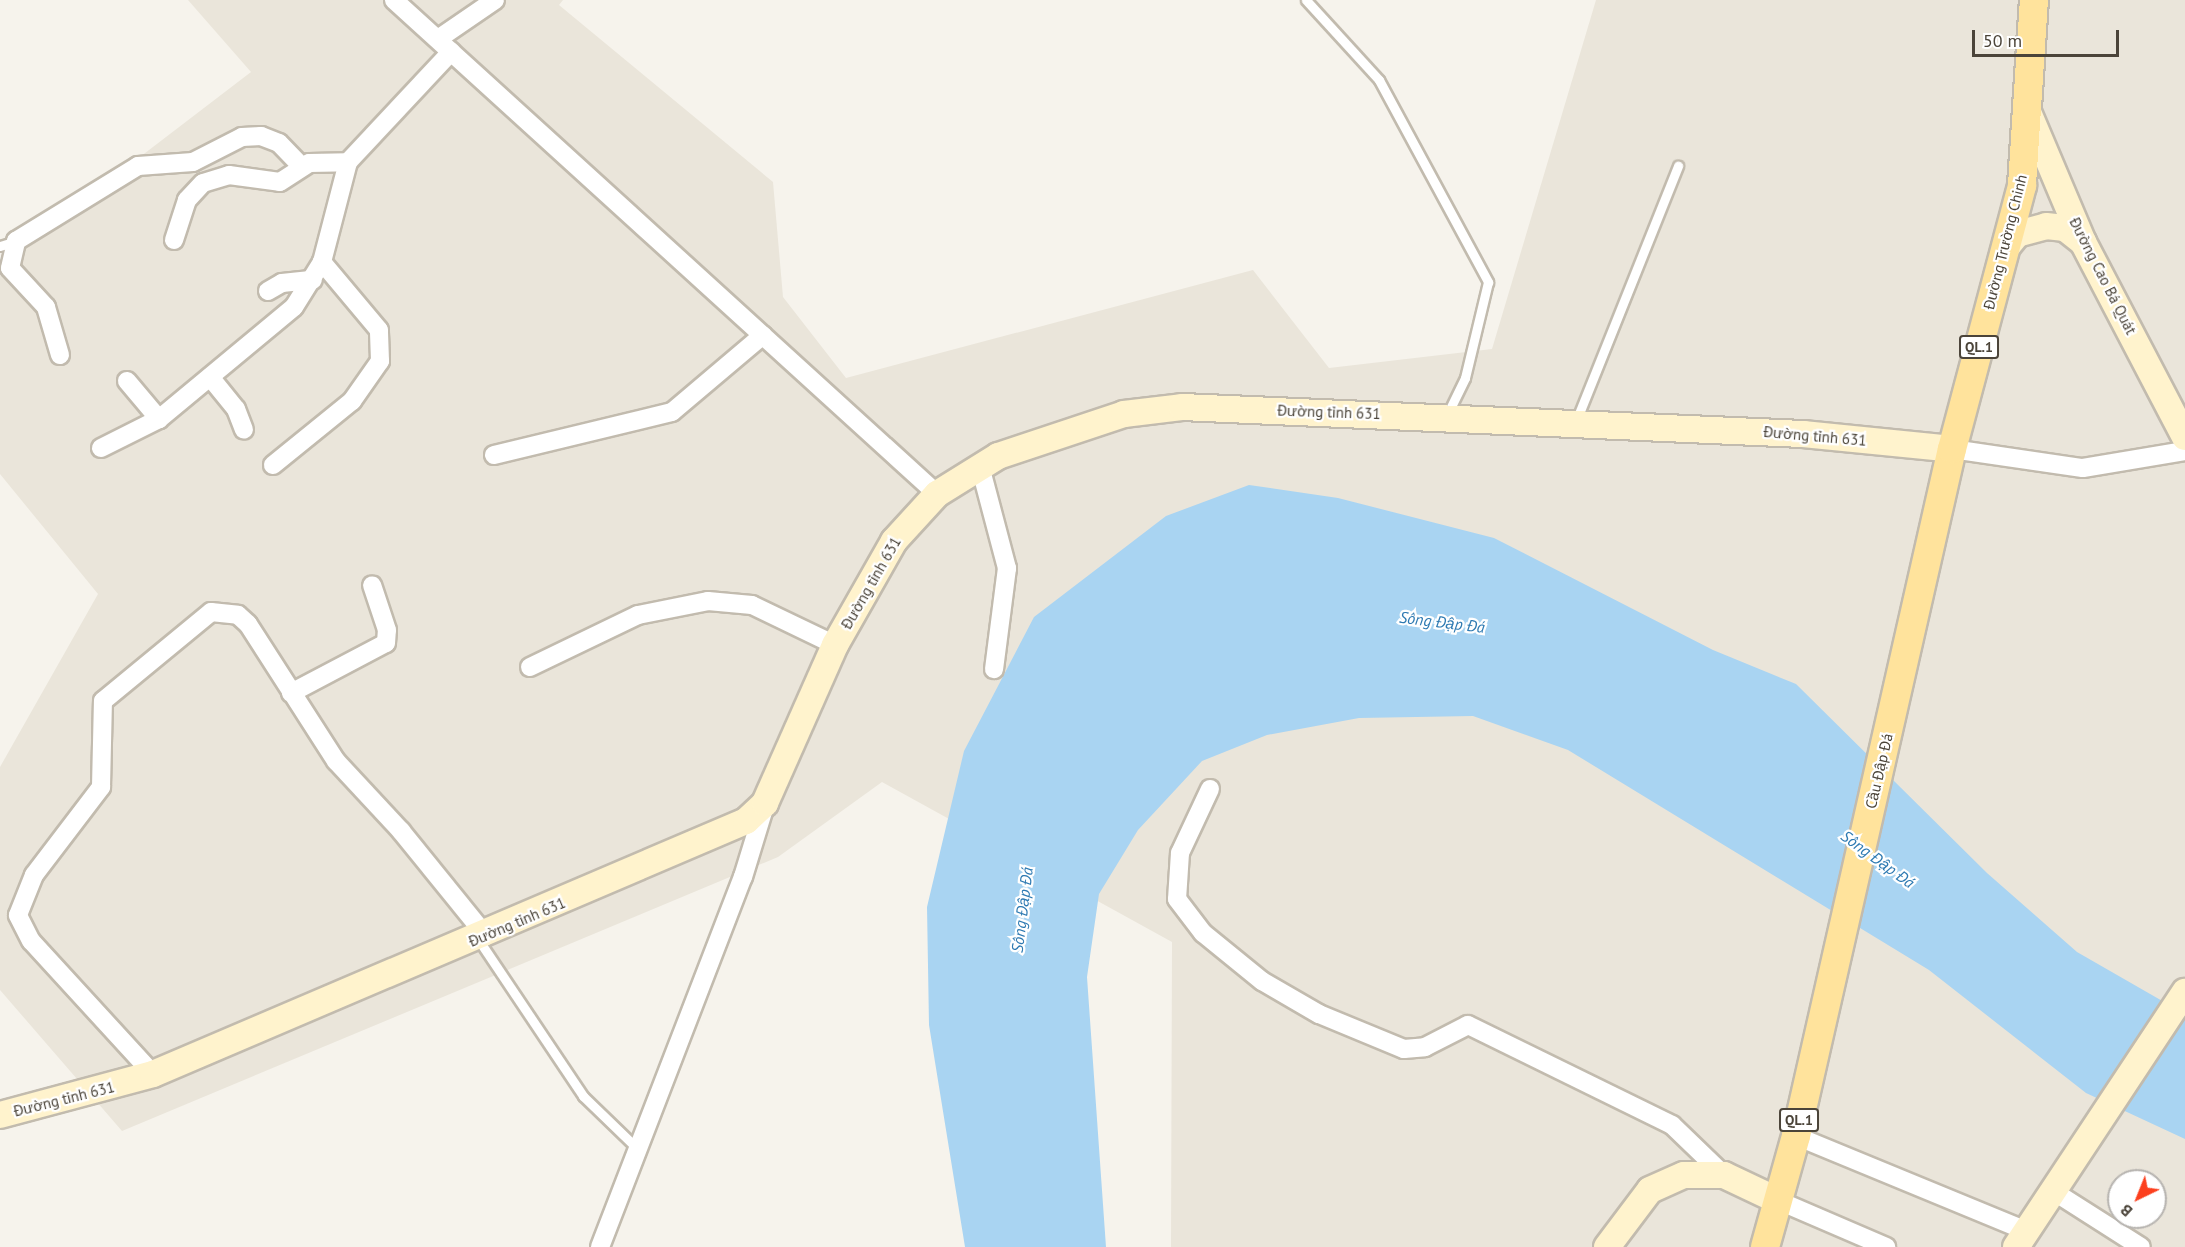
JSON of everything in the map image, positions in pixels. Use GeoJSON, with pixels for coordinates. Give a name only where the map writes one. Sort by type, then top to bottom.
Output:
{"type":"FeatureCollection","features":[{"type":"Feature","properties":{"kind":"main road","name":"Đường Trường Chinh"},"geometry":{"type":"LineString","coordinates":[[1898,690],[1952,449],[2022,185],[2034,0]]}},
{"type":"Feature","properties":{"kind":"main road","name":"Đường Cao Bá Quát"},"geometry":{"type":"LineString","coordinates":[[2028,112],[2083,242],[2185,437]]}},
{"type":"Feature","properties":{"kind":"main road"},"geometry":{"type":"LineString","coordinates":[[2005,249],[2017,234],[2046,226],[2065,228],[2083,242]]}},
{"type":"Feature","properties":{"kind":"main road","name":"Đường tỉnh 631"},"geometry":{"type":"LineString","coordinates":[[0,1114],[153,1074],[726,832],[765,803],[836,645],[894,541],[937,494],[980,466],[1152,409],[1446,417],[1803,434],[1952,449]]}},
{"type":"Feature","properties":{"kind":"main road","name":"Cầu Đập Đá"},"geometry":{"type":"LineString","coordinates":[[1796,1136],[1827,992],[1898,690]]}},
{"type":"Feature","properties":{"kind":"main road"},"geometry":{"type":"LineString","coordinates":[[2021,1239],[2185,992]]}},
{"type":"Feature","properties":{"kind":"main road","name":"QL.1"},"geometry":{"type":"LineString","coordinates":[[1765,1247],[1796,1136]]}},
{"type":"Feature","properties":{"kind":"main road"},"geometry":{"type":"LineString","coordinates":[[1607,1247],[1650,1190],[1684,1175],[1724,1175],[1777,1200]]}},
{"type":"Feature","properties":{"kind":"street"},"geometry":{"type":"LineString","coordinates":[[394,0],[937,494]]}},
{"type":"Feature","properties":{"kind":"street"},"geometry":{"type":"LineString","coordinates":[[438,39],[495,0]]}},
{"type":"Feature","properties":{"kind":"street"},"geometry":{"type":"LineString","coordinates":[[101,448],[159,419],[279,322],[313,280],[322,262],[348,162],[451,52]]}},
{"type":"Feature","properties":{"kind":"street"},"geometry":{"type":"LineString","coordinates":[[60,355],[46,307],[10,268],[8,244],[138,166],[193,162],[242,137],[261,136],[279,142],[301,166]]}},
{"type":"Feature","properties":{"kind":"street"},"geometry":{"type":"LineString","coordinates":[[174,240],[187,200],[203,183],[229,175],[280,182],[301,166],[348,162]]}},
{"type":"Feature","properties":{"kind":"street"},"geometry":{"type":"LineString","coordinates":[[273,465],[352,401],[380,361],[379,330],[322,262]]}},
{"type":"Feature","properties":{"kind":"street"},"geometry":{"type":"LineString","coordinates":[[268,291],[282,283],[313,280]]}},
{"type":"Feature","properties":{"kind":"street"},"geometry":{"type":"LineString","coordinates":[[494,455],[672,412],[763,335]]}},
{"type":"Feature","properties":{"kind":"street"},"geometry":{"type":"LineString","coordinates":[[210,377],[236,409],[244,430]]}},
{"type":"Feature","properties":{"kind":"street"},"geometry":{"type":"LineString","coordinates":[[127,381],[159,419]]}},
{"type":"Feature","properties":{"kind":"street"},"geometry":{"type":"LineString","coordinates":[[1952,449],[2083,468],[2185,451]]}},
{"type":"Feature","properties":{"kind":"street"},"geometry":{"type":"LineString","coordinates":[[980,466],[1006,568],[994,669]]}},
{"type":"Feature","properties":{"kind":"street"},"geometry":{"type":"LineString","coordinates":[[291,693],[386,643],[387,630],[372,585]]}},
{"type":"Feature","properties":{"kind":"street"},"geometry":{"type":"LineString","coordinates":[[530,667],[638,615],[708,601],[752,605],[798,632],[836,645]]}},
{"type":"Feature","properties":{"kind":"street"},"geometry":{"type":"LineString","coordinates":[[153,1074],[31,941],[18,915],[21,902],[34,875],[101,787],[106,759],[103,701],[198,617],[225,611],[238,615],[336,761],[401,831],[482,937]]}},
{"type":"Feature","properties":{"kind":"street"},"geometry":{"type":"LineString","coordinates":[[1210,789],[1180,853],[1177,899],[1203,933],[1262,981],[1319,1014],[1404,1049],[1425,1047],[1468,1025],[1672,1125],[1724,1175]]}},
{"type":"Feature","properties":{"kind":"street"},"geometry":{"type":"LineString","coordinates":[[600,1247],[743,878],[765,803]]}},
{"type":"Feature","properties":{"kind":"street"},"geometry":{"type":"LineString","coordinates":[[1796,1136],[2021,1239]]}},
{"type":"Feature","properties":{"kind":"street"},"geometry":{"type":"LineString","coordinates":[[2053,1191],[2141,1247]]}},
{"type":"Feature","properties":{"kind":"street"},"geometry":{"type":"LineString","coordinates":[[1777,1200],[1886,1247]]}},
{"type":"Feature","properties":{"kind":"lane"},"geometry":{"type":"LineString","coordinates":[[1306,0],[1379,81],[1488,282],[1468,371],[1446,417]]}},
{"type":"Feature","properties":{"kind":"lane"},"geometry":{"type":"LineString","coordinates":[[1575,423],[1678,166]]}},
{"type":"Feature","properties":{"kind":"lane"},"geometry":{"type":"LineString","coordinates":[[482,937],[583,1096],[639,1150]]}},
{"type":"Feature","properties":{"kind":"shaded area"},"geometry":{"type":"Polygon","coordinates":[[[188,0],[563,0],[559,5],[773,182],[783,297],[846,378],[1253,270],[1329,368],[1492,349],[1596,0],[2185,0],[2185,1247],[1171,1247],[1172,942],[882,782],[778,857],[122,1131],[0,990],[0,767],[98,594],[0,474],[0,264],[251,72],[188,0]]]}},
{"type":"Feature","properties":{"kind":"water","name":"Sông Đập Đá"},"geometry":{"type":"Polygon","coordinates":[[[1249,485],[1338,498],[1494,538],[1713,650],[1796,684],[1987,873],[2077,952],[2185,1014],[2185,1139],[2086,1093],[1929,970],[1568,750],[1473,716],[1359,718],[1267,735],[1202,761],[1138,830],[1099,894],[1087,977],[1106,1247],[965,1247],[929,1025],[927,907],[964,751],[1034,617],[1166,516],[1249,485]]]}}]}
